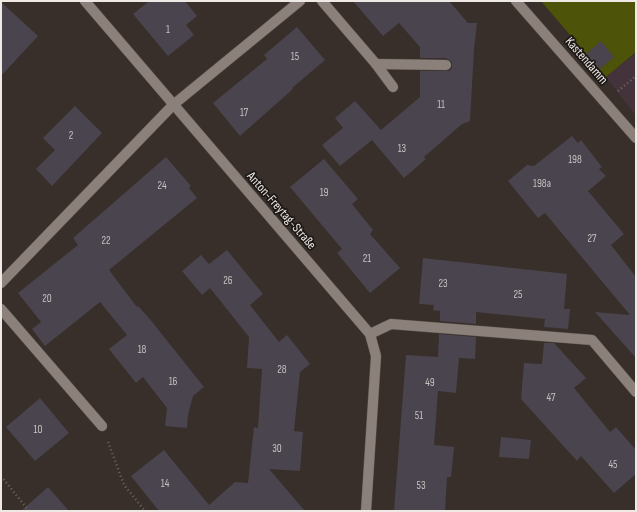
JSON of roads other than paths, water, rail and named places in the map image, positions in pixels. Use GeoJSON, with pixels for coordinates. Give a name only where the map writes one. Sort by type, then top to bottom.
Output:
{"type":"FeatureCollection","features":[{"type":"Feature","properties":{"kind":"street","name":"Anton-Freytag-Straße"},"geometry":{"type":"LineString","coordinates":[[85,1],[370,334],[376,356],[366,511]]}},
{"type":"Feature","properties":{"kind":"street"},"geometry":{"type":"LineString","coordinates":[[1,283],[173,105],[300,1]]}},
{"type":"Feature","properties":{"kind":"street"},"geometry":{"type":"LineString","coordinates":[[322,1],[376,64],[393,87]]}},
{"type":"Feature","properties":{"kind":"street","name":"Kastendamm"},"geometry":{"type":"LineString","coordinates":[[516,1],[636,138]]}},
{"type":"Feature","properties":{"kind":"street"},"geometry":{"type":"LineString","coordinates":[[376,64],[446,65]]}},
{"type":"Feature","properties":{"kind":"street"},"geometry":{"type":"LineString","coordinates":[[1,309],[102,426]]}},
{"type":"Feature","properties":{"kind":"street"},"geometry":{"type":"LineString","coordinates":[[370,334],[391,324],[592,340],[636,392]]}}]}
